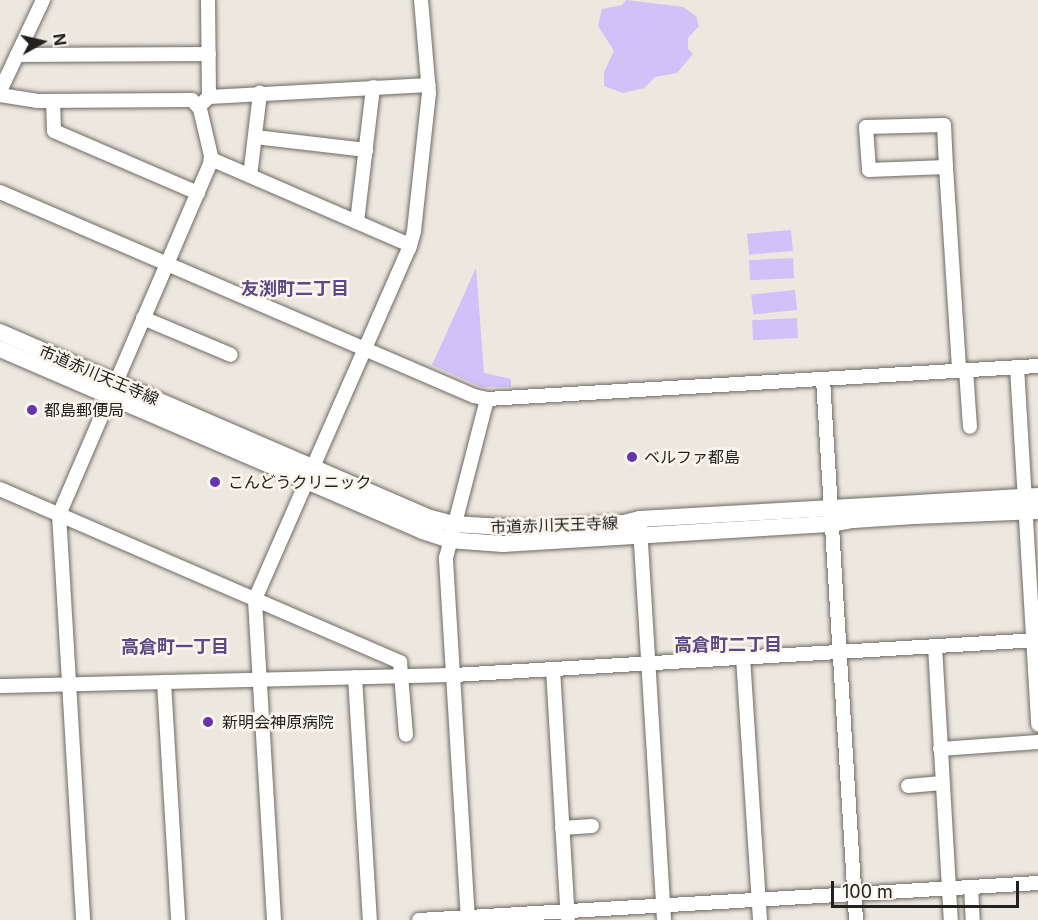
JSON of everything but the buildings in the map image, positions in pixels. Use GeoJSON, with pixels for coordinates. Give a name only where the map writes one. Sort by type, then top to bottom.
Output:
{"type":"FeatureCollection","features":[{"type":"Feature","properties":{"kind":"main road","name":"市道赤川天王寺線"},"geometry":{"type":"LineString","coordinates":[[0,332],[112,389],[310,475],[422,531],[451,532],[493,544],[640,527],[1031,504]]}},
{"type":"Feature","properties":{"kind":"main road","name":"市道赤川天王寺線"},"geometry":{"type":"LineString","coordinates":[[0,349],[112,389]]}},
{"type":"Feature","properties":{"kind":"street"},"geometry":{"type":"LineString","coordinates":[[43,0],[1,96],[53,101],[192,99],[204,101],[260,93],[429,85]]}},
{"type":"Feature","properties":{"kind":"street"},"geometry":{"type":"LineString","coordinates":[[82,920],[58,514],[211,159],[204,101],[208,54],[208,0]]}},
{"type":"Feature","properties":{"kind":"street"},"geometry":{"type":"LineString","coordinates":[[274,920],[255,599],[366,350],[410,245],[429,85],[421,0]]}},
{"type":"Feature","properties":{"kind":"street"},"geometry":{"type":"LineString","coordinates":[[17,55],[208,54]]}},
{"type":"Feature","properties":{"kind":"street"},"geometry":{"type":"LineString","coordinates":[[357,222],[374,87]]}},
{"type":"Feature","properties":{"kind":"street"},"geometry":{"type":"LineString","coordinates":[[250,176],[260,93]]}},
{"type":"Feature","properties":{"kind":"street"},"geometry":{"type":"LineString","coordinates":[[53,101],[54,131],[198,193]]}},
{"type":"Feature","properties":{"kind":"street"},"geometry":{"type":"LineString","coordinates":[[946,167],[868,170],[866,127],[944,125],[963,370],[970,427]]}},
{"type":"Feature","properties":{"kind":"street"},"geometry":{"type":"LineString","coordinates":[[255,137],[366,150]]}},
{"type":"Feature","properties":{"kind":"street"},"geometry":{"type":"LineString","coordinates":[[211,159],[410,245]]}},
{"type":"Feature","properties":{"kind":"street"},"geometry":{"type":"LineString","coordinates":[[0,192],[474,396],[487,399],[1038,366]]}},
{"type":"Feature","properties":{"kind":"street"},"geometry":{"type":"LineString","coordinates":[[143,318],[231,356]]}},
{"type":"Feature","properties":{"kind":"street"},"geometry":{"type":"LineString","coordinates":[[1017,367],[1031,504],[1038,724]]}},
{"type":"Feature","properties":{"kind":"street"},"geometry":{"type":"LineString","coordinates":[[823,379],[856,920]]}},
{"type":"Feature","properties":{"kind":"street"},"geometry":{"type":"LineString","coordinates":[[468,919],[446,558],[487,399]]}},
{"type":"Feature","properties":{"kind":"street"},"geometry":{"type":"LineString","coordinates":[[0,489],[400,662],[406,735]]}},
{"type":"Feature","properties":{"kind":"street"},"geometry":{"type":"LineString","coordinates":[[640,527],[664,920]]}},
{"type":"Feature","properties":{"kind":"street"},"geometry":{"type":"LineString","coordinates":[[0,686],[454,675],[1035,640]]}},
{"type":"Feature","properties":{"kind":"street"},"geometry":{"type":"LineString","coordinates":[[934,646],[951,920]]}},
{"type":"Feature","properties":{"kind":"street"},"geometry":{"type":"LineString","coordinates":[[743,657],[759,920]]}},
{"type":"Feature","properties":{"kind":"street"},"geometry":{"type":"LineString","coordinates":[[553,669],[568,916]]}},
{"type":"Feature","properties":{"kind":"street"},"geometry":{"type":"LineString","coordinates":[[355,677],[370,920]]}},
{"type":"Feature","properties":{"kind":"street"},"geometry":{"type":"LineString","coordinates":[[164,682],[178,920]]}},
{"type":"Feature","properties":{"kind":"street"},"geometry":{"type":"LineString","coordinates":[[940,748],[1038,742]]}},
{"type":"Feature","properties":{"kind":"street"},"geometry":{"type":"LineString","coordinates":[[908,786],[942,783]]}},
{"type":"Feature","properties":{"kind":"street"},"geometry":{"type":"LineString","coordinates":[[562,828],[592,826]]}},
{"type":"Feature","properties":{"kind":"street"},"geometry":{"type":"LineString","coordinates":[[419,920],[568,916],[663,905],[1038,883]]}},
{"type":"Feature","properties":{"kind":"street"},"geometry":{"type":"LineString","coordinates":[[971,887],[973,920]]}},
{"type":"Feature","properties":{"kind":"shaded area"},"geometry":{"type":"Polygon","coordinates":[[[626,0],[683,7],[696,16],[699,26],[688,38],[688,49],[693,54],[677,73],[655,77],[644,88],[623,93],[604,86],[604,72],[614,51],[598,26],[602,9],[622,5],[626,0]]]}},
{"type":"Feature","properties":{"kind":"shaded area"},"geometry":{"type":"Polygon","coordinates":[[[791,230],[793,251],[749,255],[747,234],[791,230]]]}},
{"type":"Feature","properties":{"kind":"shaded area"},"geometry":{"type":"Polygon","coordinates":[[[793,258],[794,278],[750,280],[749,260],[793,258]]]}},
{"type":"Feature","properties":{"kind":"shaded area"},"geometry":{"type":"Polygon","coordinates":[[[476,268],[484,373],[511,379],[511,387],[481,387],[432,365],[476,268]]]}},
{"type":"Feature","properties":{"kind":"shaded area"},"geometry":{"type":"Polygon","coordinates":[[[795,290],[797,310],[753,314],[751,295],[795,290]]]}},
{"type":"Feature","properties":{"kind":"shaded area"},"geometry":{"type":"Polygon","coordinates":[[[797,318],[798,338],[753,340],[752,320],[797,318]]]}},
{"type":"Feature","properties":{"kind":"place","name":"都島郵便局"},"geometry":{"type":"Point","coordinates":[32,410]}},
{"type":"Feature","properties":{"kind":"place","name":"ベルファ都島"},"geometry":{"type":"Point","coordinates":[632,457]}},
{"type":"Feature","properties":{"kind":"place","name":"こんどうクリニック"},"geometry":{"type":"Point","coordinates":[215,482]}},
{"type":"Feature","properties":{"kind":"place","name":"新明会神原病院"},"geometry":{"type":"Point","coordinates":[208,722]}},
{"type":"Feature","properties":{"kind":"district","name":"友渕町二丁目"},"geometry":{"type":"Point","coordinates":[295,289]}},
{"type":"Feature","properties":{"kind":"district","name":"高倉町二丁目"},"geometry":{"type":"Point","coordinates":[728,645]}},
{"type":"Feature","properties":{"kind":"district","name":"高倉町一丁目"},"geometry":{"type":"Point","coordinates":[175,647]}}]}
